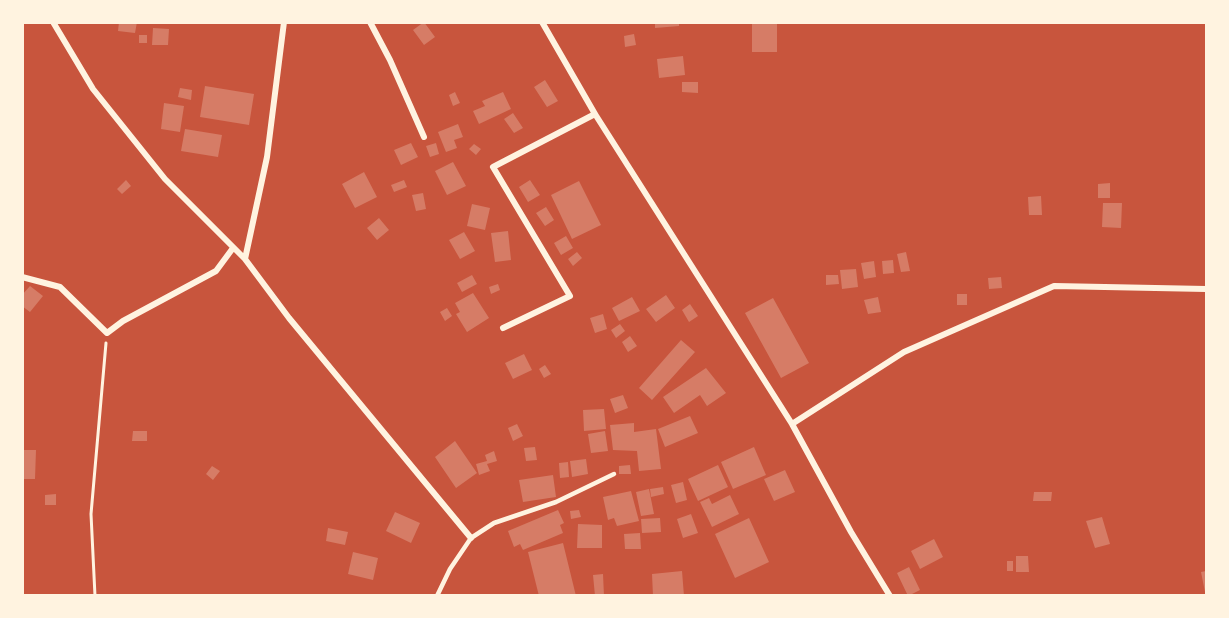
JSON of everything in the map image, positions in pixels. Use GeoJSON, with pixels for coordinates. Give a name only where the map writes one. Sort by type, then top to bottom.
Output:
{"type":"FeatureCollection","features":[{"type":"Feature","properties":{"kind":"street"},"geometry":{"type":"LineString","coordinates":[[53,22],[93,89],[165,179],[245,259],[290,318],[471,538]]}},
{"type":"Feature","properties":{"kind":"street"},"geometry":{"type":"LineString","coordinates":[[245,259],[267,158],[284,22]]}},
{"type":"Feature","properties":{"kind":"street"},"geometry":{"type":"LineString","coordinates":[[370,22],[390,60],[424,136]]}},
{"type":"Feature","properties":{"kind":"street"},"geometry":{"type":"LineString","coordinates":[[542,22],[595,114],[792,424],[851,532],[890,596]]}},
{"type":"Feature","properties":{"kind":"street"},"geometry":{"type":"LineString","coordinates":[[503,328],[570,297],[493,167],[595,114]]}},
{"type":"Feature","properties":{"kind":"street"},"geometry":{"type":"LineString","coordinates":[[22,278],[60,287],[107,333],[123,321],[216,271],[233,248]]}},
{"type":"Feature","properties":{"kind":"street"},"geometry":{"type":"LineString","coordinates":[[792,424],[904,352],[1054,286],[1206,289]]}},
{"type":"Feature","properties":{"kind":"lane"},"geometry":{"type":"LineString","coordinates":[[437,596],[450,569],[471,538],[494,523],[556,502],[614,474]]}},
{"type":"Feature","properties":{"kind":"path"},"geometry":{"type":"LineString","coordinates":[[95,596],[91,514],[107,333]]}},
{"type":"Feature","properties":{"kind":"building"},"geometry":{"type":"Polygon","coordinates":[[[119,22],[137,22],[135,33],[118,31],[119,22]]]}},
{"type":"Feature","properties":{"kind":"building"},"geometry":{"type":"Polygon","coordinates":[[[424,22],[435,37],[424,45],[413,30],[424,22]]]}},
{"type":"Feature","properties":{"kind":"building"},"geometry":{"type":"Polygon","coordinates":[[[655,22],[679,22],[679,26],[655,28],[655,22]]]}},
{"type":"Feature","properties":{"kind":"building"},"geometry":{"type":"Polygon","coordinates":[[[752,22],[777,22],[777,52],[752,52],[752,22]]]}},
{"type":"Feature","properties":{"kind":"building"},"geometry":{"type":"Polygon","coordinates":[[[153,28],[169,29],[168,45],[152,45],[153,28]]]}},
{"type":"Feature","properties":{"kind":"building"},"geometry":{"type":"Polygon","coordinates":[[[634,34],[636,45],[625,47],[624,36],[634,34]]]}},
{"type":"Feature","properties":{"kind":"building"},"geometry":{"type":"Polygon","coordinates":[[[139,35],[147,35],[147,43],[139,43],[139,35]]]}},
{"type":"Feature","properties":{"kind":"building"},"geometry":{"type":"Polygon","coordinates":[[[683,56],[685,75],[659,78],[657,59],[683,56]]]}},
{"type":"Feature","properties":{"kind":"building"},"geometry":{"type":"Polygon","coordinates":[[[545,80],[558,101],[547,107],[534,87],[545,80]]]}},
{"type":"Feature","properties":{"kind":"building"},"geometry":{"type":"Polygon","coordinates":[[[682,82],[698,82],[698,93],[682,92],[682,82]]]}},
{"type":"Feature","properties":{"kind":"building"},"geometry":{"type":"Polygon","coordinates":[[[205,86],[254,94],[249,125],[200,117],[205,86]]]}},
{"type":"Feature","properties":{"kind":"building"},"geometry":{"type":"Polygon","coordinates":[[[180,88],[192,90],[191,100],[178,97],[180,88]]]}},
{"type":"Feature","properties":{"kind":"building"},"geometry":{"type":"Polygon","coordinates":[[[455,92],[460,103],[453,106],[449,95],[455,92]]]}},
{"type":"Feature","properties":{"kind":"building"},"geometry":{"type":"Polygon","coordinates":[[[503,92],[511,109],[479,124],[473,111],[485,106],[482,101],[503,92]]]}},
{"type":"Feature","properties":{"kind":"building"},"geometry":{"type":"Polygon","coordinates":[[[164,103],[184,106],[180,132],[161,129],[164,103]]]}},
{"type":"Feature","properties":{"kind":"building"},"geometry":{"type":"Polygon","coordinates":[[[513,113],[523,128],[514,133],[504,119],[513,113]]]}},
{"type":"Feature","properties":{"kind":"building"},"geometry":{"type":"Polygon","coordinates":[[[458,124],[463,137],[454,140],[457,148],[446,152],[438,132],[458,124]]]}},
{"type":"Feature","properties":{"kind":"building"},"geometry":{"type":"Polygon","coordinates":[[[185,129],[222,135],[218,157],[181,151],[185,129]]]}},
{"type":"Feature","properties":{"kind":"building"},"geometry":{"type":"Polygon","coordinates":[[[411,143],[418,157],[401,165],[394,150],[411,143]]]}},
{"type":"Feature","properties":{"kind":"building"},"geometry":{"type":"Polygon","coordinates":[[[436,143],[439,154],[430,157],[426,146],[436,143]]]}},
{"type":"Feature","properties":{"kind":"building"},"geometry":{"type":"Polygon","coordinates":[[[474,144],[481,149],[476,155],[469,149],[474,144]]]}},
{"type":"Feature","properties":{"kind":"building"},"geometry":{"type":"Polygon","coordinates":[[[453,162],[466,186],[447,195],[435,171],[453,162]]]}},
{"type":"Feature","properties":{"kind":"building"},"geometry":{"type":"Polygon","coordinates":[[[364,172],[377,197],[355,208],[342,184],[364,172]]]}},
{"type":"Feature","properties":{"kind":"building"},"geometry":{"type":"Polygon","coordinates":[[[126,180],[131,186],[122,194],[117,189],[126,180]]]}},
{"type":"Feature","properties":{"kind":"building"},"geometry":{"type":"Polygon","coordinates":[[[404,180],[407,187],[394,192],[391,185],[404,180]]]}},
{"type":"Feature","properties":{"kind":"building"},"geometry":{"type":"Polygon","coordinates":[[[530,180],[540,195],[528,202],[519,187],[530,180]]]}},
{"type":"Feature","properties":{"kind":"building"},"geometry":{"type":"Polygon","coordinates":[[[579,181],[601,225],[572,239],[551,195],[579,181]]]}},
{"type":"Feature","properties":{"kind":"building"},"geometry":{"type":"Polygon","coordinates":[[[1110,183],[1110,198],[1098,198],[1098,184],[1110,183]]]}},
{"type":"Feature","properties":{"kind":"building"},"geometry":{"type":"Polygon","coordinates":[[[423,193],[426,209],[416,211],[412,195],[423,193]]]}},
{"type":"Feature","properties":{"kind":"building"},"geometry":{"type":"Polygon","coordinates":[[[1041,196],[1042,215],[1029,215],[1028,197],[1041,196]]]}},
{"type":"Feature","properties":{"kind":"building"},"geometry":{"type":"Polygon","coordinates":[[[1103,203],[1122,203],[1121,228],[1102,227],[1103,203]]]}},
{"type":"Feature","properties":{"kind":"building"},"geometry":{"type":"Polygon","coordinates":[[[472,204],[490,208],[485,230],[467,226],[472,204]]]}},
{"type":"Feature","properties":{"kind":"building"},"geometry":{"type":"Polygon","coordinates":[[[546,207],[554,220],[545,226],[536,213],[546,207]]]}},
{"type":"Feature","properties":{"kind":"building"},"geometry":{"type":"Polygon","coordinates":[[[379,218],[389,230],[377,240],[367,228],[379,218]]]}},
{"type":"Feature","properties":{"kind":"building"},"geometry":{"type":"Polygon","coordinates":[[[508,231],[511,260],[495,262],[491,233],[508,231]]]}},
{"type":"Feature","properties":{"kind":"building"},"geometry":{"type":"Polygon","coordinates":[[[464,232],[475,251],[460,259],[449,240],[464,232]]]}},
{"type":"Feature","properties":{"kind":"building"},"geometry":{"type":"Polygon","coordinates":[[[566,236],[573,248],[561,255],[554,243],[566,236]]]}},
{"type":"Feature","properties":{"kind":"building"},"geometry":{"type":"Polygon","coordinates":[[[577,252],[582,258],[573,266],[568,259],[577,252]]]}},
{"type":"Feature","properties":{"kind":"building"},"geometry":{"type":"Polygon","coordinates":[[[906,252],[910,271],[901,272],[897,254],[906,252]]]}},
{"type":"Feature","properties":{"kind":"building"},"geometry":{"type":"Polygon","coordinates":[[[893,260],[894,273],[883,274],[882,261],[893,260]]]}},
{"type":"Feature","properties":{"kind":"building"},"geometry":{"type":"Polygon","coordinates":[[[874,261],[876,277],[864,279],[861,263],[874,261]]]}},
{"type":"Feature","properties":{"kind":"building"},"geometry":{"type":"Polygon","coordinates":[[[856,269],[858,287],[842,289],[840,270],[856,269]]]}},
{"type":"Feature","properties":{"kind":"building"},"geometry":{"type":"Polygon","coordinates":[[[472,275],[477,284],[462,292],[457,283],[472,275]]]}},
{"type":"Feature","properties":{"kind":"building"},"geometry":{"type":"Polygon","coordinates":[[[826,275],[838,275],[839,284],[826,285],[826,275]]]}},
{"type":"Feature","properties":{"kind":"building"},"geometry":{"type":"Polygon","coordinates":[[[1001,277],[1002,288],[989,289],[988,278],[1001,277]]]}},
{"type":"Feature","properties":{"kind":"building"},"geometry":{"type":"Polygon","coordinates":[[[498,284],[500,290],[491,294],[489,287],[498,284]]]}},
{"type":"Feature","properties":{"kind":"building"},"geometry":{"type":"Polygon","coordinates":[[[30,286],[43,296],[30,312],[22,306],[22,295],[30,286]]]}},
{"type":"Feature","properties":{"kind":"building"},"geometry":{"type":"Polygon","coordinates":[[[473,293],[489,318],[467,332],[456,314],[460,312],[455,303],[473,293]]]}},
{"type":"Feature","properties":{"kind":"building"},"geometry":{"type":"Polygon","coordinates":[[[957,294],[967,294],[967,305],[957,305],[957,294]]]}},
{"type":"Feature","properties":{"kind":"building"},"geometry":{"type":"Polygon","coordinates":[[[666,295],[675,308],[656,322],[646,309],[666,295]]]}},
{"type":"Feature","properties":{"kind":"building"},"geometry":{"type":"Polygon","coordinates":[[[632,297],[640,311],[619,321],[612,308],[632,297]]]}},
{"type":"Feature","properties":{"kind":"building"},"geometry":{"type":"Polygon","coordinates":[[[878,297],[881,312],[868,314],[864,300],[878,297]]]}},
{"type":"Feature","properties":{"kind":"building"},"geometry":{"type":"Polygon","coordinates":[[[773,298],[809,363],[781,378],[745,313],[773,298]]]}},
{"type":"Feature","properties":{"kind":"building"},"geometry":{"type":"Polygon","coordinates":[[[690,304],[698,316],[689,322],[682,310],[690,304]]]}},
{"type":"Feature","properties":{"kind":"building"},"geometry":{"type":"Polygon","coordinates":[[[447,308],[452,316],[445,321],[440,312],[447,308]]]}},
{"type":"Feature","properties":{"kind":"building"},"geometry":{"type":"Polygon","coordinates":[[[603,314],[607,329],[595,333],[590,318],[603,314]]]}},
{"type":"Feature","properties":{"kind":"building"},"geometry":{"type":"Polygon","coordinates":[[[620,324],[625,331],[616,338],[611,330],[620,324]]]}},
{"type":"Feature","properties":{"kind":"building"},"geometry":{"type":"Polygon","coordinates":[[[630,336],[637,346],[628,352],[622,342],[630,336]]]}},
{"type":"Feature","properties":{"kind":"building"},"geometry":{"type":"Polygon","coordinates":[[[681,340],[695,352],[652,400],[639,388],[681,340]]]}},
{"type":"Feature","properties":{"kind":"building"},"geometry":{"type":"Polygon","coordinates":[[[524,354],[532,370],[513,379],[505,363],[524,354]]]}},
{"type":"Feature","properties":{"kind":"building"},"geometry":{"type":"Polygon","coordinates":[[[545,365],[551,374],[544,378],[539,369],[545,365]]]}},
{"type":"Feature","properties":{"kind":"building"},"geometry":{"type":"Polygon","coordinates":[[[706,368],[726,393],[707,406],[700,395],[674,413],[663,397],[706,368]]]}},
{"type":"Feature","properties":{"kind":"building"},"geometry":{"type":"Polygon","coordinates":[[[623,395],[628,408],[615,413],[610,399],[623,395]]]}},
{"type":"Feature","properties":{"kind":"building"},"geometry":{"type":"Polygon","coordinates":[[[604,409],[606,429],[584,431],[583,410],[604,409]]]}},
{"type":"Feature","properties":{"kind":"building"},"geometry":{"type":"Polygon","coordinates":[[[690,416],[698,433],[665,447],[658,429],[690,416]]]}},
{"type":"Feature","properties":{"kind":"building"},"geometry":{"type":"Polygon","coordinates":[[[634,423],[634,432],[656,429],[661,469],[639,471],[637,451],[613,450],[610,425],[634,423]]]}},
{"type":"Feature","properties":{"kind":"building"},"geometry":{"type":"Polygon","coordinates":[[[517,424],[523,436],[513,441],[508,428],[517,424]]]}},
{"type":"Feature","properties":{"kind":"building"},"geometry":{"type":"Polygon","coordinates":[[[133,431],[147,431],[147,441],[132,441],[133,431]]]}},
{"type":"Feature","properties":{"kind":"building"},"geometry":{"type":"Polygon","coordinates":[[[605,431],[608,451],[591,453],[588,434],[605,431]]]}},
{"type":"Feature","properties":{"kind":"building"},"geometry":{"type":"Polygon","coordinates":[[[455,441],[477,473],[456,488],[435,457],[455,441]]]}},
{"type":"Feature","properties":{"kind":"building"},"geometry":{"type":"Polygon","coordinates":[[[535,447],[537,460],[526,461],[524,448],[535,447]]]}},
{"type":"Feature","properties":{"kind":"building"},"geometry":{"type":"Polygon","coordinates":[[[754,447],[766,475],[733,489],[721,462],[754,447]]]}},
{"type":"Feature","properties":{"kind":"building"},"geometry":{"type":"Polygon","coordinates":[[[22,450],[36,450],[35,479],[22,479],[22,450]]]}},
{"type":"Feature","properties":{"kind":"building"},"geometry":{"type":"Polygon","coordinates":[[[494,451],[497,461],[487,464],[490,471],[479,475],[476,464],[487,461],[485,455],[494,451]]]}},
{"type":"Feature","properties":{"kind":"building"},"geometry":{"type":"Polygon","coordinates":[[[586,459],[588,474],[572,477],[570,461],[586,459]]]}},
{"type":"Feature","properties":{"kind":"building"},"geometry":{"type":"Polygon","coordinates":[[[568,462],[569,477],[560,478],[559,463],[568,462]]]}},
{"type":"Feature","properties":{"kind":"building"},"geometry":{"type":"Polygon","coordinates":[[[630,465],[631,474],[619,474],[619,466],[630,465]]]}},
{"type":"Feature","properties":{"kind":"building"},"geometry":{"type":"Polygon","coordinates":[[[718,465],[728,487],[698,501],[688,479],[718,465]]]}},
{"type":"Feature","properties":{"kind":"building"},"geometry":{"type":"Polygon","coordinates":[[[212,466],[220,471],[213,480],[206,474],[212,466]]]}},
{"type":"Feature","properties":{"kind":"building"},"geometry":{"type":"Polygon","coordinates":[[[785,470],[795,492],[774,501],[764,479],[785,470]]]}},
{"type":"Feature","properties":{"kind":"building"},"geometry":{"type":"Polygon","coordinates":[[[553,475],[556,497],[523,502],[519,480],[553,475]]]}},
{"type":"Feature","properties":{"kind":"building"},"geometry":{"type":"Polygon","coordinates":[[[683,482],[687,500],[676,503],[671,485],[683,482]]]}},
{"type":"Feature","properties":{"kind":"building"},"geometry":{"type":"Polygon","coordinates":[[[663,487],[664,494],[651,497],[650,489],[663,487]]]}},
{"type":"Feature","properties":{"kind":"building"},"geometry":{"type":"Polygon","coordinates":[[[649,489],[654,514],[641,516],[636,492],[649,489]]]}},
{"type":"Feature","properties":{"kind":"building"},"geometry":{"type":"Polygon","coordinates":[[[631,491],[639,521],[617,526],[614,518],[608,520],[603,497],[631,491]]]}},
{"type":"Feature","properties":{"kind":"building"},"geometry":{"type":"Polygon","coordinates":[[[1034,492],[1052,492],[1051,501],[1033,501],[1034,492]]]}},
{"type":"Feature","properties":{"kind":"building"},"geometry":{"type":"Polygon","coordinates":[[[56,494],[56,505],[45,505],[45,495],[56,494]]]}},
{"type":"Feature","properties":{"kind":"building"},"geometry":{"type":"Polygon","coordinates":[[[730,495],[739,514],[712,527],[700,502],[709,498],[712,504],[730,495]]]}},
{"type":"Feature","properties":{"kind":"building"},"geometry":{"type":"Polygon","coordinates":[[[558,510],[564,523],[560,525],[563,533],[523,550],[520,544],[514,547],[508,531],[558,510]]]}},
{"type":"Feature","properties":{"kind":"building"},"geometry":{"type":"Polygon","coordinates":[[[579,510],[581,517],[571,519],[570,511],[579,510]]]}},
{"type":"Feature","properties":{"kind":"building"},"geometry":{"type":"Polygon","coordinates":[[[395,512],[420,523],[411,543],[386,531],[395,512]]]}},
{"type":"Feature","properties":{"kind":"building"},"geometry":{"type":"Polygon","coordinates":[[[691,514],[698,533],[683,538],[677,519],[691,514]]]}},
{"type":"Feature","properties":{"kind":"building"},"geometry":{"type":"Polygon","coordinates":[[[1102,517],[1110,544],[1095,548],[1086,521],[1102,517]]]}},
{"type":"Feature","properties":{"kind":"building"},"geometry":{"type":"Polygon","coordinates":[[[660,518],[661,532],[642,533],[641,519],[660,518]]]}},
{"type":"Feature","properties":{"kind":"building"},"geometry":{"type":"Polygon","coordinates":[[[749,518],[769,562],[735,578],[715,534],[749,518]]]}},
{"type":"Feature","properties":{"kind":"building"},"geometry":{"type":"Polygon","coordinates":[[[578,524],[602,525],[602,548],[577,548],[578,524]]]}},
{"type":"Feature","properties":{"kind":"building"},"geometry":{"type":"Polygon","coordinates":[[[328,528],[348,532],[345,545],[326,541],[328,528]]]}},
{"type":"Feature","properties":{"kind":"building"},"geometry":{"type":"Polygon","coordinates":[[[640,533],[641,549],[625,549],[624,534],[640,533]]]}},
{"type":"Feature","properties":{"kind":"building"},"geometry":{"type":"Polygon","coordinates":[[[934,539],[943,557],[920,569],[911,551],[934,539]]]}},
{"type":"Feature","properties":{"kind":"building"},"geometry":{"type":"Polygon","coordinates":[[[563,543],[576,596],[539,596],[528,552],[563,543]]]}},
{"type":"Feature","properties":{"kind":"building"},"geometry":{"type":"Polygon","coordinates":[[[353,552],[378,558],[373,580],[348,574],[353,552]]]}},
{"type":"Feature","properties":{"kind":"building"},"geometry":{"type":"Polygon","coordinates":[[[1016,556],[1028,556],[1029,572],[1016,572],[1016,556]]]}},
{"type":"Feature","properties":{"kind":"building"},"geometry":{"type":"Polygon","coordinates":[[[1007,561],[1013,561],[1013,571],[1007,571],[1007,561]]]}},
{"type":"Feature","properties":{"kind":"building"},"geometry":{"type":"Polygon","coordinates":[[[909,567],[920,590],[908,596],[897,573],[909,567]]]}},
{"type":"Feature","properties":{"kind":"building"},"geometry":{"type":"Polygon","coordinates":[[[682,571],[684,596],[653,596],[652,574],[682,571]]]}},
{"type":"Feature","properties":{"kind":"building"},"geometry":{"type":"Polygon","coordinates":[[[1206,571],[1206,592],[1205,592],[1201,572],[1206,571]]]}},
{"type":"Feature","properties":{"kind":"building"},"geometry":{"type":"Polygon","coordinates":[[[603,574],[604,596],[595,596],[593,575],[603,574]]]}}]}
